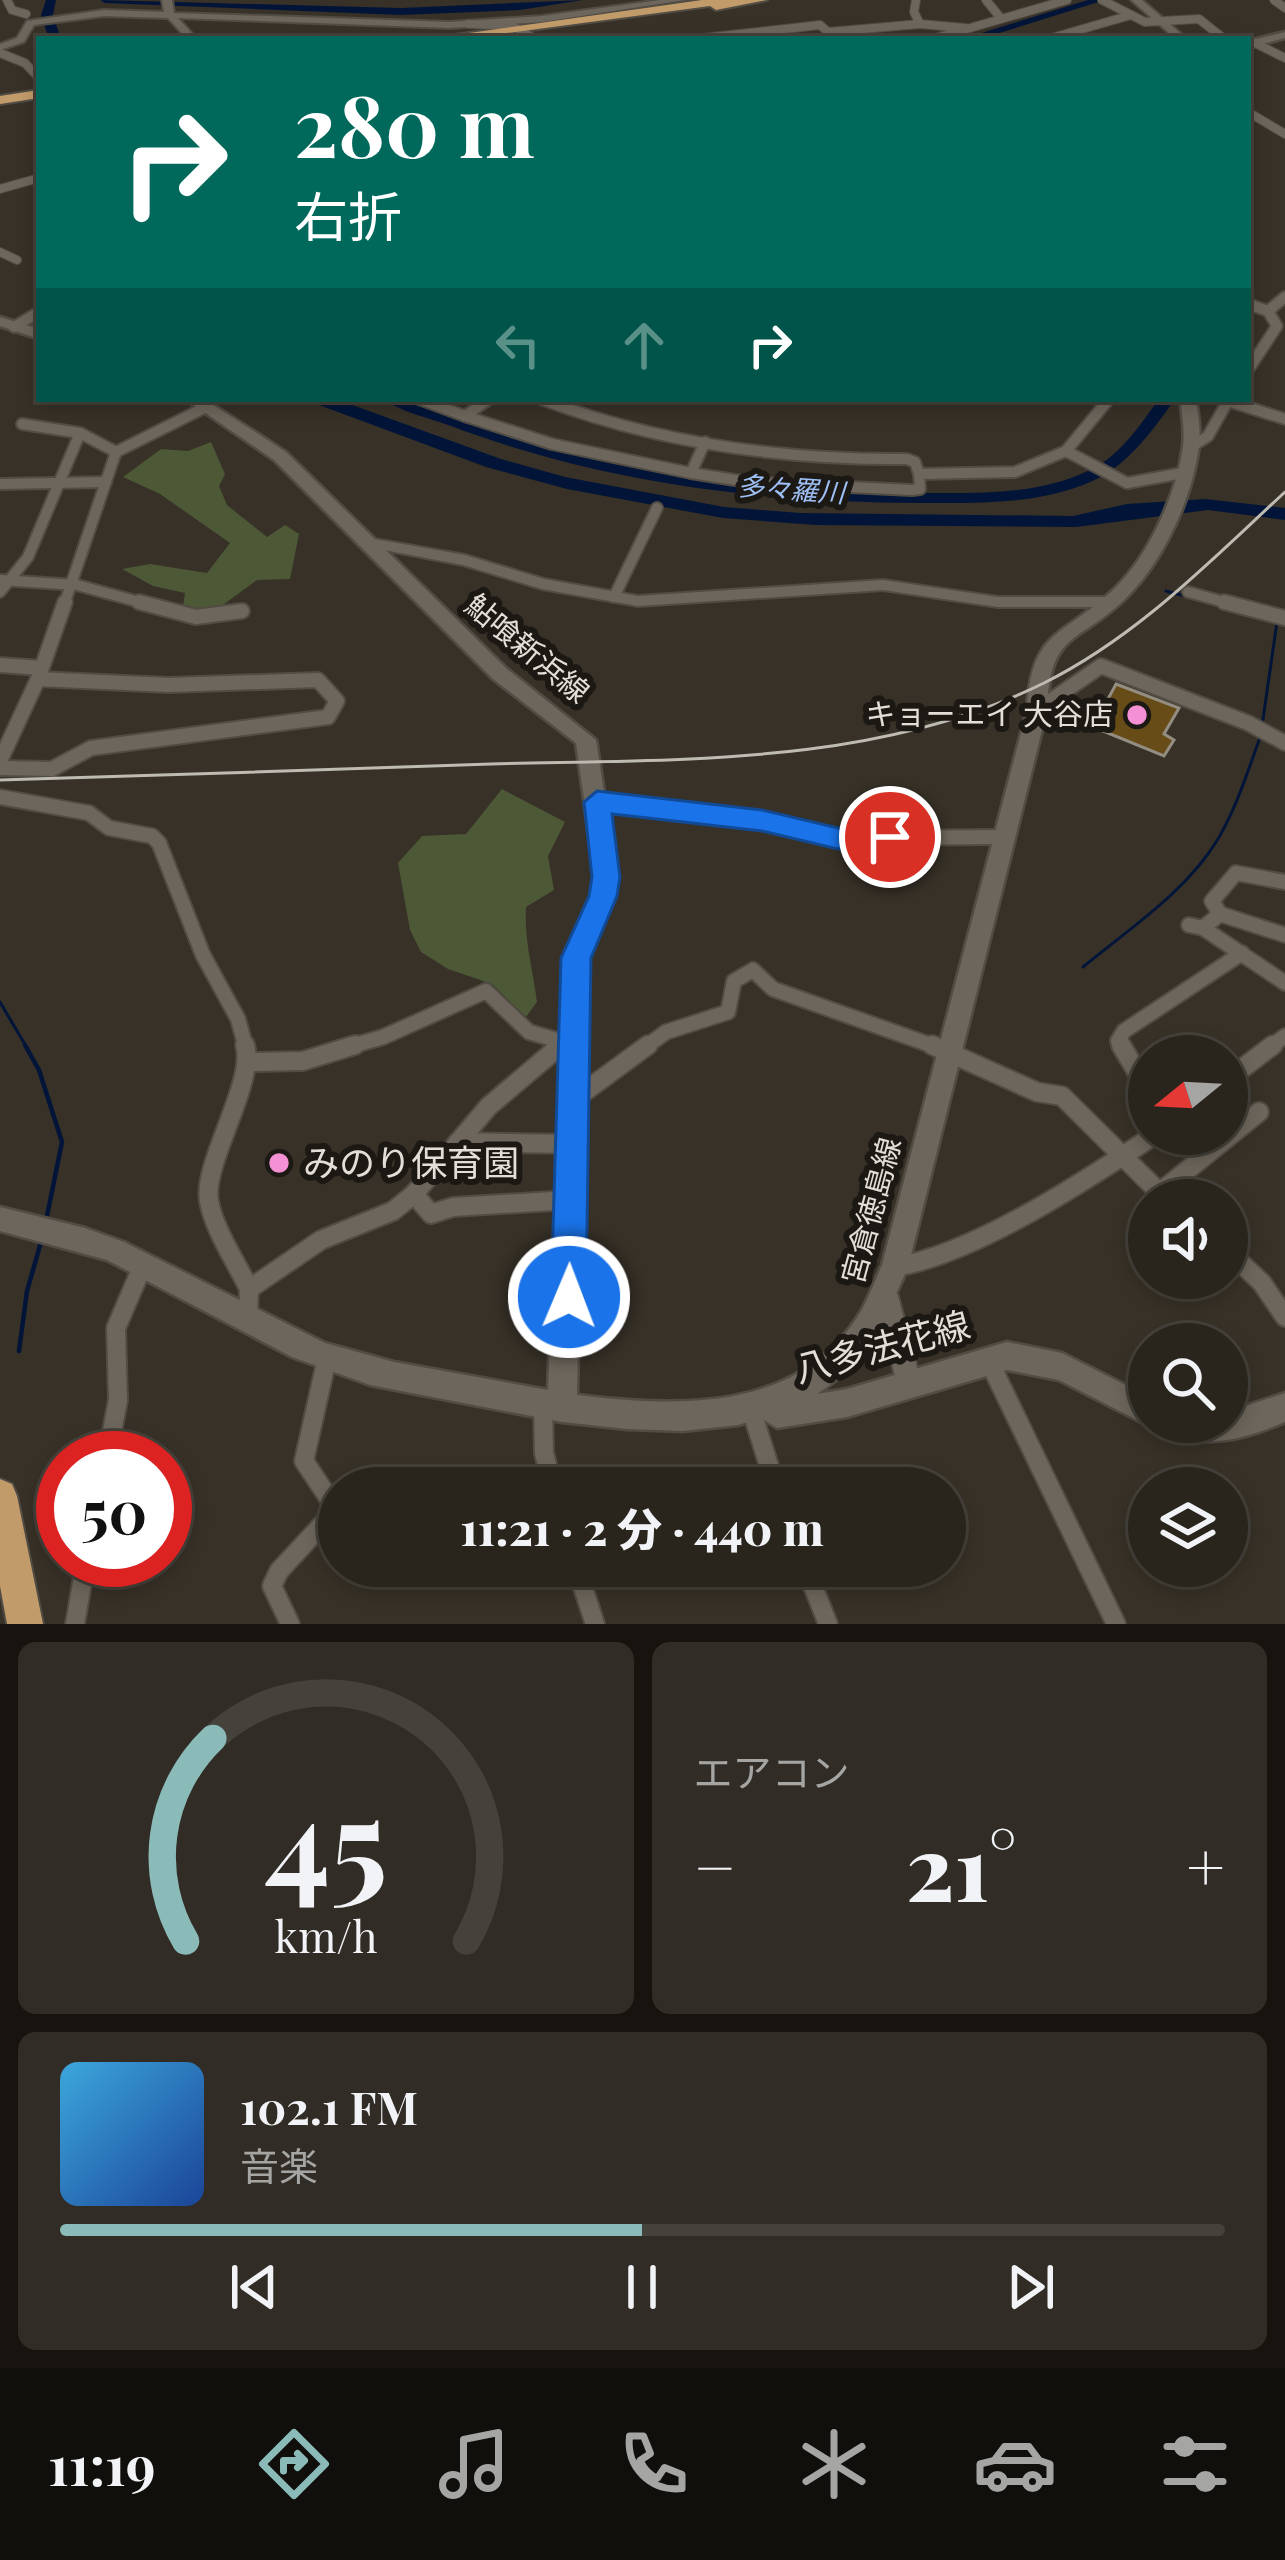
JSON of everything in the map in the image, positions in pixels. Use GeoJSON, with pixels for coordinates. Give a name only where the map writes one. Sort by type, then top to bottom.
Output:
{"type":"FeatureCollection","features":[{"type":"Feature","properties":{"kind":"highway"},"geometry":{"type":"LineString","coordinates":[[466,32],[528,32],[731,0]]}},
{"type":"Feature","properties":{"kind":"highway"},"geometry":{"type":"LineString","coordinates":[[473,36],[761,0]]}},
{"type":"Feature","properties":{"kind":"highway"},"geometry":{"type":"LineString","coordinates":[[0,97],[36,92]]}},
{"type":"Feature","properties":{"kind":"highway"},"geometry":{"type":"LineString","coordinates":[[0,1496],[25,1624]]}},
{"type":"Feature","properties":{"kind":"main road"},"geometry":{"type":"LineString","coordinates":[[1251,44],[1285,35]]}},
{"type":"Feature","properties":{"kind":"main road"},"geometry":{"type":"LineString","coordinates":[[7,324],[36,333]]}},
{"type":"Feature","properties":{"kind":"main road","name":"宮倉徳島線"},"geometry":{"type":"LineString","coordinates":[[0,1220],[55,1232],[249,1303],[327,1358],[552,1406],[697,1418],[760,1409],[827,1372],[850,1350],[886,1296],[896,1267],[1037,710],[1036,676],[1045,654],[1109,602],[1139,569],[1170,507],[1191,447],[1188,402]]}},
{"type":"Feature","properties":{"kind":"main road","name":"鮎喰新浜線"},"geometry":{"type":"LineString","coordinates":[[200,403],[280,456],[500,674],[580,732],[590,752],[606,877],[603,896],[576,958],[568,1043],[570,1200],[552,1406]]}},
{"type":"Feature","properties":{"kind":"main road","name":"八多法花線"},"geometry":{"type":"LineString","coordinates":[[760,1409],[777,1414],[848,1403],[987,1358],[1022,1356],[1048,1363],[1128,1402]]}},
{"type":"Feature","properties":{"kind":"main road"},"geometry":{"type":"LineString","coordinates":[[1248,1422],[1285,1407]]}},
{"type":"Feature","properties":{"kind":"street"},"geometry":{"type":"LineString","coordinates":[[7,0],[12,10],[31,20],[168,9],[466,32],[680,0]]}},
{"type":"Feature","properties":{"kind":"street"},"geometry":{"type":"LineString","coordinates":[[20,0],[31,20]]}},
{"type":"Feature","properties":{"kind":"street"},"geometry":{"type":"LineString","coordinates":[[916,0],[914,11],[920,24]]}},
{"type":"Feature","properties":{"kind":"street"},"geometry":{"type":"LineString","coordinates":[[986,0],[999,16]]}},
{"type":"Feature","properties":{"kind":"street"},"geometry":{"type":"LineString","coordinates":[[941,36],[1067,0]]}},
{"type":"Feature","properties":{"kind":"street"},"geometry":{"type":"LineString","coordinates":[[1103,0],[1145,22],[1199,19],[1220,36]]}},
{"type":"Feature","properties":{"kind":"street"},"geometry":{"type":"LineString","coordinates":[[1136,0],[1180,36]]}},
{"type":"Feature","properties":{"kind":"street"},"geometry":{"type":"LineString","coordinates":[[1274,0],[1285,8]]}},
{"type":"Feature","properties":{"kind":"street"},"geometry":{"type":"LineString","coordinates":[[168,9],[190,36]]}},
{"type":"Feature","properties":{"kind":"street"},"geometry":{"type":"LineString","coordinates":[[1058,36],[1132,15]]}},
{"type":"Feature","properties":{"kind":"street"},"geometry":{"type":"LineString","coordinates":[[7,46],[31,20]]}},
{"type":"Feature","properties":{"kind":"street"},"geometry":{"type":"LineString","coordinates":[[721,36],[820,25],[828,32],[873,35],[920,24],[965,28]]}},
{"type":"Feature","properties":{"kind":"street"},"geometry":{"type":"LineString","coordinates":[[0,38],[36,75]]}},
{"type":"Feature","properties":{"kind":"street"},"geometry":{"type":"LineString","coordinates":[[1251,44],[1285,58]]}},
{"type":"Feature","properties":{"kind":"street"},"geometry":{"type":"LineString","coordinates":[[1251,114],[1285,134]]}},
{"type":"Feature","properties":{"kind":"street"},"geometry":{"type":"LineString","coordinates":[[0,189],[36,179]]}},
{"type":"Feature","properties":{"kind":"street"},"geometry":{"type":"LineString","coordinates":[[0,252],[17,260]]}},
{"type":"Feature","properties":{"kind":"street"},"geometry":{"type":"LineString","coordinates":[[1268,311],[1285,297]]}},
{"type":"Feature","properties":{"kind":"street"},"geometry":{"type":"LineString","coordinates":[[1251,305],[1268,311],[1277,326],[1251,365]]}},
{"type":"Feature","properties":{"kind":"street"},"geometry":{"type":"LineString","coordinates":[[7,324],[36,314]]}},
{"type":"Feature","properties":{"kind":"street"},"geometry":{"type":"LineString","coordinates":[[427,402],[552,443],[691,473],[748,482],[920,489],[916,462],[907,459],[813,459],[705,442],[582,416],[548,402]]}},
{"type":"Feature","properties":{"kind":"street"},"geometry":{"type":"LineString","coordinates":[[465,416],[485,402]]}},
{"type":"Feature","properties":{"kind":"street"},"geometry":{"type":"LineString","coordinates":[[919,474],[1015,471],[1052,462],[1107,402]]}},
{"type":"Feature","properties":{"kind":"street"},"geometry":{"type":"LineString","coordinates":[[1191,447],[1208,436],[1227,402]]}},
{"type":"Feature","properties":{"kind":"street"},"geometry":{"type":"LineString","coordinates":[[1234,402],[1285,419]]}},
{"type":"Feature","properties":{"kind":"street"},"geometry":{"type":"LineString","coordinates":[[0,665],[39,674],[170,685],[318,680],[337,701],[328,716],[91,748],[52,769],[0,765],[39,674],[72,585],[116,452],[200,403]]}},
{"type":"Feature","properties":{"kind":"street"},"geometry":{"type":"LineString","coordinates":[[22,424],[80,433],[116,452]]}},
{"type":"Feature","properties":{"kind":"street"},"geometry":{"type":"LineString","coordinates":[[2,585],[28,557],[80,433]]}},
{"type":"Feature","properties":{"kind":"street"},"geometry":{"type":"LineString","coordinates":[[691,473],[705,442]]}},
{"type":"Feature","properties":{"kind":"street"},"geometry":{"type":"LineString","coordinates":[[1066,451],[1133,483],[1183,473]]}},
{"type":"Feature","properties":{"kind":"street"},"geometry":{"type":"LineString","coordinates":[[0,484],[106,482]]}},
{"type":"Feature","properties":{"kind":"street"},"geometry":{"type":"LineString","coordinates":[[614,597],[657,508]]}},
{"type":"Feature","properties":{"kind":"street"},"geometry":{"type":"LineString","coordinates":[[363,542],[465,560],[542,584],[671,602],[884,585],[998,602],[1109,602]]}},
{"type":"Feature","properties":{"kind":"street"},"geometry":{"type":"LineString","coordinates":[[2,585],[72,585],[214,618],[242,610]]}},
{"type":"Feature","properties":{"kind":"street"},"geometry":{"type":"LineString","coordinates":[[1188,592],[1285,617]]}},
{"type":"Feature","properties":{"kind":"street"},"geometry":{"type":"LineString","coordinates":[[1037,710],[1048,706],[1060,689],[1088,669],[1101,666],[1285,742]]}},
{"type":"Feature","properties":{"kind":"street"},"geometry":{"type":"LineString","coordinates":[[0,797],[89,813],[120,832],[152,836],[203,955],[238,1019],[250,1062],[235,1098],[208,1199],[249,1303],[320,1240],[372,1223],[414,1194],[489,1106],[568,1043]]}},
{"type":"Feature","properties":{"kind":"street"},"geometry":{"type":"LineString","coordinates":[[597,802],[762,820],[838,838],[1003,837]]}},
{"type":"Feature","properties":{"kind":"street"},"geometry":{"type":"LineString","coordinates":[[1285,882],[1236,873],[1212,901],[1220,914],[1285,935]]}},
{"type":"Feature","properties":{"kind":"street"},"geometry":{"type":"LineString","coordinates":[[1220,914],[1196,926],[1285,983]]}},
{"type":"Feature","properties":{"kind":"street"},"geometry":{"type":"LineString","coordinates":[[1128,1057],[1118,1041],[1124,1031],[1242,953]]}},
{"type":"Feature","properties":{"kind":"street"},"geometry":{"type":"LineString","coordinates":[[572,1095],[584,1092],[666,1032],[728,1012],[734,981],[753,970],[773,989],[949,1051],[1037,1092],[1062,1096],[1147,1179]]}},
{"type":"Feature","properties":{"kind":"street"},"geometry":{"type":"LineString","coordinates":[[250,1062],[302,1061],[383,1037],[486,991],[529,1032],[568,1043]]}},
{"type":"Feature","properties":{"kind":"street"},"geometry":{"type":"LineString","coordinates":[[1248,1064],[1285,1036]]}},
{"type":"Feature","properties":{"kind":"street"},"geometry":{"type":"LineString","coordinates":[[1183,1179],[1259,1112]]}},
{"type":"Feature","properties":{"kind":"street"},"geometry":{"type":"LineString","coordinates":[[458,1142],[571,1144]]}},
{"type":"Feature","properties":{"kind":"street"},"geometry":{"type":"LineString","coordinates":[[896,1267],[910,1268],[1126,1156]]}},
{"type":"Feature","properties":{"kind":"street"},"geometry":{"type":"LineString","coordinates":[[414,1194],[431,1214],[453,1207],[570,1200]]}},
{"type":"Feature","properties":{"kind":"street"},"geometry":{"type":"LineString","coordinates":[[112,1431],[118,1400],[116,1328],[143,1265]]}},
{"type":"Feature","properties":{"kind":"street"},"geometry":{"type":"LineString","coordinates":[[1248,1270],[1285,1317]]}},
{"type":"Feature","properties":{"kind":"street"},"geometry":{"type":"LineString","coordinates":[[886,1296],[909,1383]]}},
{"type":"Feature","properties":{"kind":"street"},"geometry":{"type":"LineString","coordinates":[[290,1624],[272,1586],[279,1571],[333,1513],[332,1503],[304,1461],[316,1388],[327,1358]]}},
{"type":"Feature","properties":{"kind":"street"},"geometry":{"type":"LineString","coordinates":[[987,1358],[1116,1624]]}},
{"type":"Feature","properties":{"kind":"street"},"geometry":{"type":"LineString","coordinates":[[548,1467],[544,1453],[552,1406]]}},
{"type":"Feature","properties":{"kind":"street"},"geometry":{"type":"LineString","coordinates":[[760,1409],[772,1467]]}},
{"type":"Feature","properties":{"kind":"street"},"geometry":{"type":"LineString","coordinates":[[74,1624],[81,1587]]}},
{"type":"Feature","properties":{"kind":"street"},"geometry":{"type":"LineString","coordinates":[[583,1587],[595,1624]]}},
{"type":"Feature","properties":{"kind":"street"},"geometry":{"type":"LineString","coordinates":[[813,1587],[828,1624]]}},
{"type":"Feature","properties":{"kind":"green space"},"geometry":{"type":"Polygon","coordinates":[[[211,442],[225,474],[219,486],[227,505],[267,537],[285,525],[299,534],[290,579],[257,580],[216,610],[182,613],[185,593],[153,586],[122,569],[150,564],[207,573],[230,543],[160,494],[123,477],[161,449],[188,451],[211,442]]]}},
{"type":"Feature","properties":{"kind":"green space"},"geometry":{"type":"Polygon","coordinates":[[[502,789],[565,822],[548,856],[554,890],[526,907],[537,1002],[526,1017],[492,984],[448,969],[421,952],[410,930],[398,863],[422,836],[466,834],[502,789]]]}},
{"type":"Feature","properties":{"kind":"water"},"geometry":{"type":"Polygon","coordinates":[[[311,402],[344,402],[565,477],[724,507],[800,513],[1073,516],[1127,504],[1205,499],[1285,508],[1285,520],[1208,510],[1076,527],[816,525],[723,518],[567,489],[486,467],[311,402]]]}},
{"type":"Feature","properties":{"kind":"building","name":"キョーエイ 大谷店"},"geometry":{"type":"Polygon","coordinates":[[[1116,684],[1179,708],[1164,734],[1174,740],[1164,756],[1093,727],[1116,684]]]}},
{"type":"Feature","properties":{"kind":"waterway","name":"多々羅川"},"geometry":{"type":"LineString","coordinates":[[51,0],[47,15],[54,36]]}},
{"type":"Feature","properties":{"kind":"waterway"},"geometry":{"type":"LineString","coordinates":[[105,0],[401,11],[578,0]]}},
{"type":"Feature","properties":{"kind":"waterway","name":"多々羅川"},"geometry":{"type":"LineString","coordinates":[[978,36],[1100,0]]}},
{"type":"Feature","properties":{"kind":"waterway","name":"多々羅川"},"geometry":{"type":"LineString","coordinates":[[399,402],[527,447],[641,475],[785,493],[929,498],[1016,495],[1079,481],[1120,458],[1165,402]]}},
{"type":"Feature","properties":{"kind":"waterway"},"geometry":{"type":"LineString","coordinates":[[1166,591],[1185,596]]}},
{"type":"Feature","properties":{"kind":"waterway"},"geometry":{"type":"LineString","coordinates":[[1262,726],[1277,622]]}},
{"type":"Feature","properties":{"kind":"waterway"},"geometry":{"type":"LineString","coordinates":[[1083,967],[1156,908],[1205,858],[1231,814],[1261,735]]}},
{"type":"Feature","properties":{"kind":"waterway"},"geometry":{"type":"LineString","coordinates":[[0,1002],[27,1048]]}},
{"type":"Feature","properties":{"kind":"waterway"},"geometry":{"type":"LineString","coordinates":[[25,1045],[39,1070],[62,1142],[46,1221]]}},
{"type":"Feature","properties":{"kind":"waterway"},"geometry":{"type":"LineString","coordinates":[[19,1351],[27,1291],[41,1242]]}},
{"type":"Feature","properties":{"kind":"railway"},"geometry":{"type":"LineString","coordinates":[[0,780],[702,758],[843,744],[912,730],[979,710],[1044,683],[1111,643],[1171,596],[1285,492]]}},
{"type":"Feature","properties":{"kind":"place","name":"キョーエイ 大谷店"},"geometry":{"type":"Point","coordinates":[1137,715]}},
{"type":"Feature","properties":{"kind":"place","name":"みのり保育園"},"geometry":{"type":"Point","coordinates":[279,1163]}},
{"type":"Feature","properties":{"kind":"route"},"geometry":{"type":"LineString","coordinates":[[569,1297],[576,958],[603,896],[606,877],[597,802],[762,820],[838,838],[890,837]]}}]}
